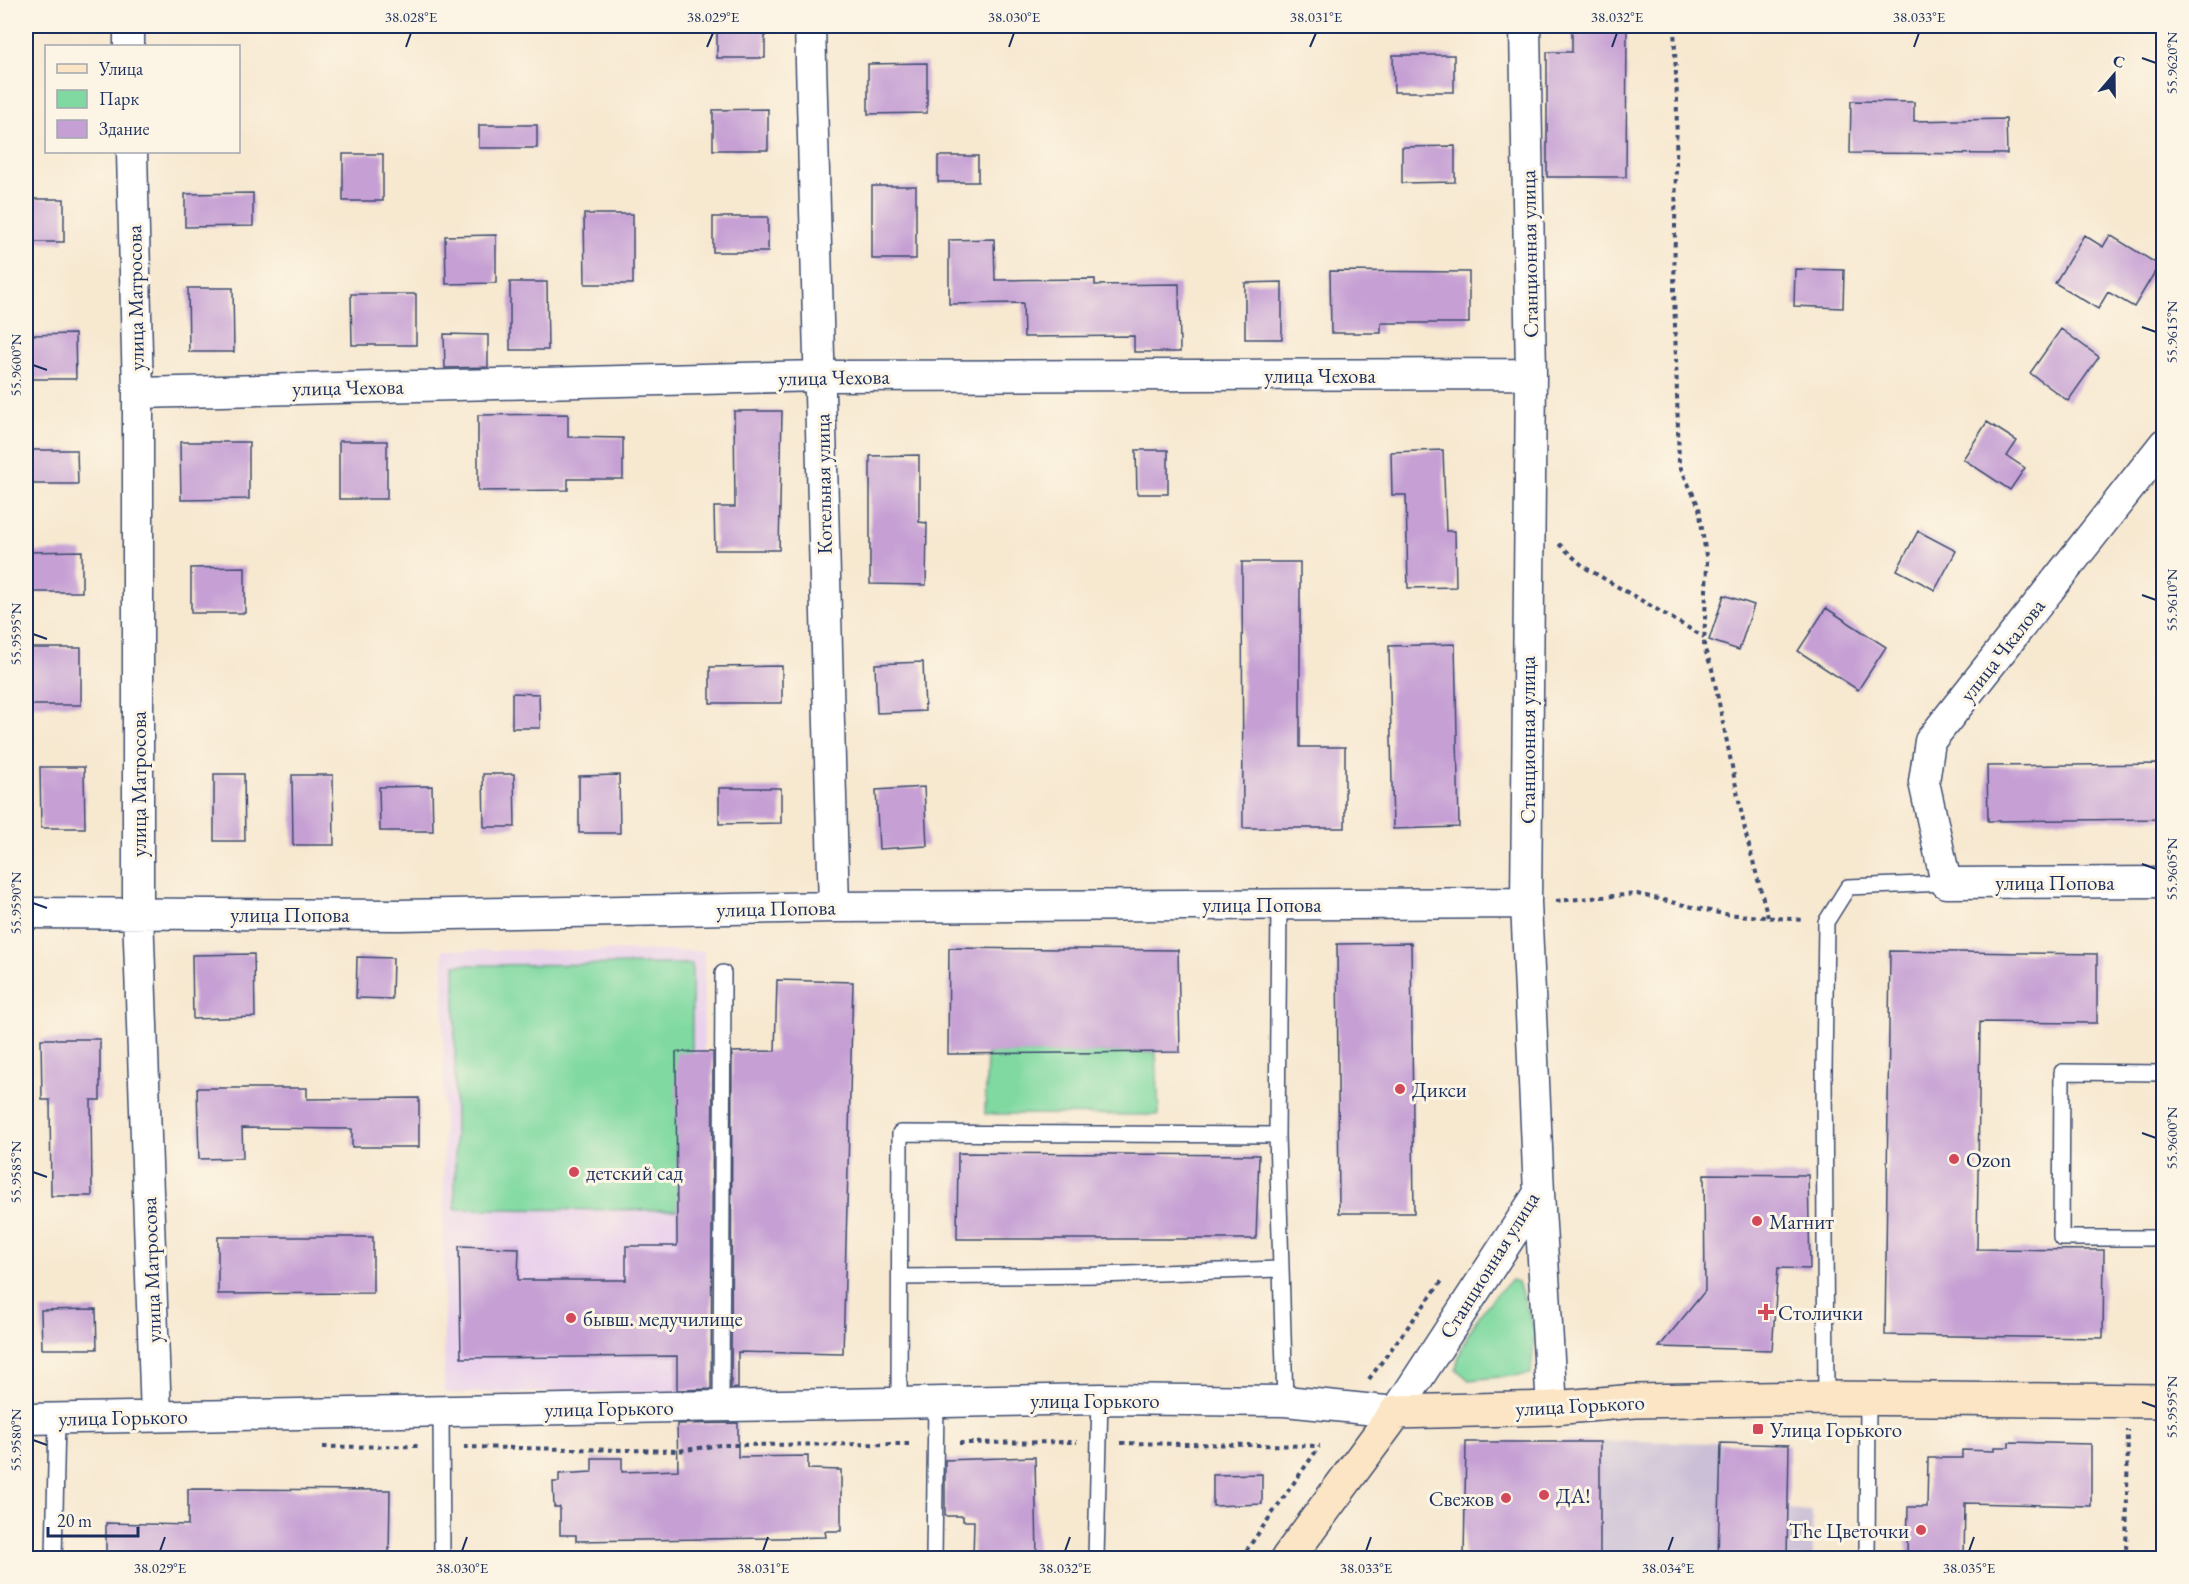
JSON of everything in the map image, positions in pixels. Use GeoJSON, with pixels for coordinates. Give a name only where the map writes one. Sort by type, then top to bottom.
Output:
{"type":"FeatureCollection","features":[{"type":"Feature","properties":{"kind":"street"},"geometry":{"type":"LineString","coordinates":[[129,26],[129,45]]}},
{"type":"Feature","properties":{"kind":"street","name":"Котельная улица"},"geometry":{"type":"LineString","coordinates":[[810,26],[834,907]]}},
{"type":"Feature","properties":{"kind":"street","name":"Станционная улица"},"geometry":{"type":"LineString","coordinates":[[1396,1412],[1539,1193],[1526,903],[1531,374],[1525,26]]}},
{"type":"Feature","properties":{"kind":"street","name":"улица Матросова"},"geometry":{"type":"LineString","coordinates":[[132,153],[138,393],[138,913],[156,1416]]}},
{"type":"Feature","properties":{"kind":"street","name":"улица Чехова"},"geometry":{"type":"LineString","coordinates":[[138,393],[820,376],[1531,374]]}},
{"type":"Feature","properties":{"kind":"street","name":"улица Чкалова"},"geometry":{"type":"LineString","coordinates":[[1946,883],[1924,782],[1930,741],[2163,444]]}},
{"type":"Feature","properties":{"kind":"street","name":"улица Попова"},"geometry":{"type":"LineString","coordinates":[[1946,883],[2163,882]]}},
{"type":"Feature","properties":{"kind":"street","name":"улица Попова"},"geometry":{"type":"LineString","coordinates":[[26,913],[399,915],[834,907],[1526,903]]}},
{"type":"Feature","properties":{"kind":"street"},"geometry":{"type":"LineString","coordinates":[[1539,1193],[1552,1408]]}},
{"type":"Feature","properties":{"kind":"street","name":"улица Горького"},"geometry":{"type":"LineString","coordinates":[[26,1419],[1100,1399],[1285,1401],[1396,1412],[1552,1408],[1635,1401],[1826,1398],[2163,1401]]}},
{"type":"Feature","properties":{"kind":"street"},"geometry":{"type":"LineString","coordinates":[[1288,1558],[1396,1412]]}},
{"type":"Feature","properties":{"kind":"lane"},"geometry":{"type":"LineString","coordinates":[[1826,1398],[1824,1061],[1826,922],[1848,887],[1946,883]]}},
{"type":"Feature","properties":{"kind":"lane"},"geometry":{"type":"LineString","coordinates":[[1279,904],[1277,1135],[1279,1269],[1285,1401]]}},
{"type":"Feature","properties":{"kind":"lane"},"geometry":{"type":"LineString","coordinates":[[721,1406],[723,973]]}},
{"type":"Feature","properties":{"kind":"lane"},"geometry":{"type":"LineString","coordinates":[[2163,1073],[2062,1072],[2061,1238],[2163,1238]]}},
{"type":"Feature","properties":{"kind":"lane"},"geometry":{"type":"LineString","coordinates":[[899,1403],[900,1133],[1277,1135]]}},
{"type":"Feature","properties":{"kind":"lane"},"geometry":{"type":"LineString","coordinates":[[900,1276],[1098,1275],[1279,1269]]}},
{"type":"Feature","properties":{"kind":"lane"},"geometry":{"type":"LineString","coordinates":[[1096,1558],[1100,1399]]}},
{"type":"Feature","properties":{"kind":"lane"},"geometry":{"type":"LineString","coordinates":[[1867,1558],[1868,1399]]}},
{"type":"Feature","properties":{"kind":"lane"},"geometry":{"type":"LineString","coordinates":[[934,1558],[936,1402]]}},
{"type":"Feature","properties":{"kind":"lane"},"geometry":{"type":"LineString","coordinates":[[441,1412],[442,1558]]}},
{"type":"Feature","properties":{"kind":"lane"},"geometry":{"type":"LineString","coordinates":[[54,1558],[57,1419]]}},
{"type":"Feature","properties":{"kind":"path"},"geometry":{"type":"LineString","coordinates":[[1674,26],[1677,100],[1674,291],[1679,464],[1700,507],[1707,563],[1704,647],[1712,669],[1746,835],[1768,917]]}},
{"type":"Feature","properties":{"kind":"path"},"geometry":{"type":"LineString","coordinates":[[1529,516],[1584,567],[1704,637]]}},
{"type":"Feature","properties":{"kind":"path"},"geometry":{"type":"LineString","coordinates":[[1526,903],[1637,894],[1724,914],[1826,922]]}},
{"type":"Feature","properties":{"kind":"path"},"geometry":{"type":"LineString","coordinates":[[1367,1381],[1446,1276]]}},
{"type":"Feature","properties":{"kind":"path"},"geometry":{"type":"LineString","coordinates":[[2126,1558],[2128,1426]]}},
{"type":"Feature","properties":{"kind":"path"},"geometry":{"type":"LineString","coordinates":[[313,1447],[441,1446],[678,1451],[720,1445],[1099,1442],[1320,1446],[1241,1558]]}},
{"type":"Feature","properties":{"kind":"shaded area","name":"детский сад"},"geometry":{"type":"Polygon","coordinates":[[[443,950],[704,951],[703,1392],[444,1393],[443,950]]]}},
{"type":"Feature","properties":{"kind":"shaded area"},"geometry":{"type":"Polygon","coordinates":[[[1600,1442],[1789,1445],[1788,1509],[1812,1511],[1813,1558],[1464,1558],[1465,1537],[1600,1442]]]}},
{"type":"Feature","properties":{"kind":"green space"},"geometry":{"type":"Polygon","coordinates":[[[692,964],[692,1210],[455,1209],[455,965],[692,964]]]}},
{"type":"Feature","properties":{"kind":"green space"},"geometry":{"type":"Polygon","coordinates":[[[1156,1052],[1159,1115],[985,1114],[987,1053],[1156,1052]]]}},
{"type":"Feature","properties":{"kind":"green space"},"geometry":{"type":"Polygon","coordinates":[[[1512,1280],[1518,1282],[1535,1331],[1531,1374],[1469,1380],[1456,1369],[1463,1344],[1476,1320],[1493,1298],[1512,1280]]]}},
{"type":"Feature","properties":{"kind":"building"},"geometry":{"type":"Polygon","coordinates":[[[1572,26],[1627,26],[1626,177],[1547,177],[1547,52],[1572,52],[1572,26]]]}},
{"type":"Feature","properties":{"kind":"building"},"geometry":{"type":"Polygon","coordinates":[[[717,28],[765,28],[765,58],[717,58],[717,28]]]}},
{"type":"Feature","properties":{"kind":"building"},"geometry":{"type":"Polygon","coordinates":[[[1393,55],[1454,55],[1454,92],[1394,92],[1393,55]]]}},
{"type":"Feature","properties":{"kind":"building"},"geometry":{"type":"Polygon","coordinates":[[[927,63],[927,113],[868,114],[868,64],[927,63]]]}},
{"type":"Feature","properties":{"kind":"building"},"geometry":{"type":"Polygon","coordinates":[[[1851,101],[1914,102],[1914,121],[2006,119],[2007,154],[1850,153],[1851,101]]]}},
{"type":"Feature","properties":{"kind":"building"},"geometry":{"type":"Polygon","coordinates":[[[768,109],[768,150],[713,150],[713,110],[768,109]]]}},
{"type":"Feature","properties":{"kind":"building"},"geometry":{"type":"Polygon","coordinates":[[[479,125],[537,125],[537,148],[479,148],[479,125]]]}},
{"type":"Feature","properties":{"kind":"building"},"geometry":{"type":"Polygon","coordinates":[[[1455,146],[1455,182],[1402,183],[1402,147],[1455,146]]]}},
{"type":"Feature","properties":{"kind":"building"},"geometry":{"type":"Polygon","coordinates":[[[343,154],[383,154],[383,201],[343,201],[343,154]]]}},
{"type":"Feature","properties":{"kind":"building"},"geometry":{"type":"Polygon","coordinates":[[[938,156],[978,156],[978,182],[938,182],[938,156]]]}},
{"type":"Feature","properties":{"kind":"building"},"geometry":{"type":"Polygon","coordinates":[[[872,186],[916,186],[916,259],[872,259],[872,186]]]}},
{"type":"Feature","properties":{"kind":"building"},"geometry":{"type":"Polygon","coordinates":[[[253,193],[253,226],[185,227],[185,194],[253,193]]]}},
{"type":"Feature","properties":{"kind":"building"},"geometry":{"type":"Polygon","coordinates":[[[26,199],[64,199],[64,242],[26,242],[26,199]]]}},
{"type":"Feature","properties":{"kind":"building"},"geometry":{"type":"Polygon","coordinates":[[[584,214],[633,214],[633,284],[585,284],[584,214]]]}},
{"type":"Feature","properties":{"kind":"building"},"geometry":{"type":"Polygon","coordinates":[[[713,217],[768,217],[768,252],[713,252],[713,217]]]}},
{"type":"Feature","properties":{"kind":"building"},"geometry":{"type":"Polygon","coordinates":[[[496,235],[496,283],[446,284],[445,236],[496,235]]]}},
{"type":"Feature","properties":{"kind":"building"},"geometry":{"type":"Polygon","coordinates":[[[2084,235],[2103,247],[2110,235],[2159,265],[2134,307],[2108,292],[2098,309],[2055,283],[2084,235]]]}},
{"type":"Feature","properties":{"kind":"building"},"geometry":{"type":"Polygon","coordinates":[[[994,239],[995,280],[1095,279],[1095,285],[1179,284],[1180,352],[1134,352],[1134,336],[1024,337],[1023,303],[949,304],[949,240],[994,239]]]}},
{"type":"Feature","properties":{"kind":"building"},"geometry":{"type":"Polygon","coordinates":[[[1795,269],[1844,270],[1843,308],[1794,306],[1795,269]]]}},
{"type":"Feature","properties":{"kind":"building"},"geometry":{"type":"Polygon","coordinates":[[[1330,271],[1469,272],[1469,323],[1381,323],[1381,333],[1331,333],[1330,271]]]}},
{"type":"Feature","properties":{"kind":"building"},"geometry":{"type":"Polygon","coordinates":[[[510,282],[547,282],[548,350],[510,350],[510,282]]]}},
{"type":"Feature","properties":{"kind":"building"},"geometry":{"type":"Polygon","coordinates":[[[1282,282],[1282,339],[1245,339],[1245,283],[1282,282]]]}},
{"type":"Feature","properties":{"kind":"building"},"geometry":{"type":"Polygon","coordinates":[[[188,288],[233,288],[234,352],[189,352],[188,288]]]}},
{"type":"Feature","properties":{"kind":"building"},"geometry":{"type":"Polygon","coordinates":[[[351,294],[416,294],[416,345],[352,345],[351,294]]]}},
{"type":"Feature","properties":{"kind":"building"},"geometry":{"type":"Polygon","coordinates":[[[2061,329],[2099,357],[2068,401],[2030,373],[2061,329]]]}},
{"type":"Feature","properties":{"kind":"building"},"geometry":{"type":"Polygon","coordinates":[[[75,334],[76,379],[30,379],[30,335],[75,334]]]}},
{"type":"Feature","properties":{"kind":"building"},"geometry":{"type":"Polygon","coordinates":[[[444,334],[488,335],[488,367],[445,368],[444,334]]]}},
{"type":"Feature","properties":{"kind":"building"},"geometry":{"type":"Polygon","coordinates":[[[734,411],[782,411],[779,550],[715,550],[714,507],[735,507],[734,411]]]}},
{"type":"Feature","properties":{"kind":"building"},"geometry":{"type":"Polygon","coordinates":[[[568,414],[568,437],[623,438],[623,479],[568,479],[568,490],[478,491],[478,415],[568,414]]]}},
{"type":"Feature","properties":{"kind":"building"},"geometry":{"type":"Polygon","coordinates":[[[1987,422],[2017,441],[2007,456],[2025,468],[2010,490],[1963,459],[1987,422]]]}},
{"type":"Feature","properties":{"kind":"building"},"geometry":{"type":"Polygon","coordinates":[[[339,441],[387,441],[387,499],[339,499],[339,441]]]}},
{"type":"Feature","properties":{"kind":"building"},"geometry":{"type":"Polygon","coordinates":[[[180,442],[249,442],[249,499],[181,500],[180,442]]]}},
{"type":"Feature","properties":{"kind":"building"},"geometry":{"type":"Polygon","coordinates":[[[26,450],[77,450],[78,484],[26,484],[26,450]]]}},
{"type":"Feature","properties":{"kind":"building"},"geometry":{"type":"Polygon","coordinates":[[[1136,450],[1168,450],[1168,494],[1137,494],[1136,450]]]}},
{"type":"Feature","properties":{"kind":"building"},"geometry":{"type":"Polygon","coordinates":[[[1443,450],[1446,531],[1455,531],[1456,587],[1408,588],[1406,495],[1392,495],[1391,452],[1443,450]]]}},
{"type":"Feature","properties":{"kind":"building"},"geometry":{"type":"Polygon","coordinates":[[[919,455],[919,522],[927,523],[926,585],[870,584],[870,456],[919,455]]]}},
{"type":"Feature","properties":{"kind":"building"},"geometry":{"type":"Polygon","coordinates":[[[1918,531],[1956,551],[1935,590],[1897,570],[1918,531]]]}},
{"type":"Feature","properties":{"kind":"building"},"geometry":{"type":"Polygon","coordinates":[[[82,551],[82,592],[26,592],[26,552],[82,551]]]}},
{"type":"Feature","properties":{"kind":"building"},"geometry":{"type":"Polygon","coordinates":[[[1242,562],[1300,562],[1300,747],[1345,747],[1345,828],[1243,828],[1242,562]]]}},
{"type":"Feature","properties":{"kind":"building"},"geometry":{"type":"Polygon","coordinates":[[[245,567],[245,613],[191,613],[191,568],[245,567]]]}},
{"type":"Feature","properties":{"kind":"building"},"geometry":{"type":"Polygon","coordinates":[[[1724,595],[1754,605],[1739,650],[1709,640],[1724,595]]]}},
{"type":"Feature","properties":{"kind":"building"},"geometry":{"type":"Polygon","coordinates":[[[1826,608],[1886,647],[1858,690],[1798,651],[1826,608]]]}},
{"type":"Feature","properties":{"kind":"building"},"geometry":{"type":"Polygon","coordinates":[[[1455,644],[1459,827],[1393,829],[1389,646],[1455,644]]]}},
{"type":"Feature","properties":{"kind":"building"},"geometry":{"type":"Polygon","coordinates":[[[29,648],[81,648],[81,705],[29,705],[29,648]]]}},
{"type":"Feature","properties":{"kind":"building"},"geometry":{"type":"Polygon","coordinates":[[[923,662],[925,711],[877,713],[875,664],[923,662]]]}},
{"type":"Feature","properties":{"kind":"building"},"geometry":{"type":"Polygon","coordinates":[[[782,666],[782,703],[710,703],[710,667],[782,666]]]}},
{"type":"Feature","properties":{"kind":"building"},"geometry":{"type":"Polygon","coordinates":[[[512,693],[539,694],[540,728],[512,728],[512,693]]]}},
{"type":"Feature","properties":{"kind":"building"},"geometry":{"type":"Polygon","coordinates":[[[2163,764],[2163,819],[1988,821],[1987,766],[2163,764]]]}},
{"type":"Feature","properties":{"kind":"building"},"geometry":{"type":"Polygon","coordinates":[[[40,767],[84,767],[85,828],[41,828],[40,767]]]}},
{"type":"Feature","properties":{"kind":"building"},"geometry":{"type":"Polygon","coordinates":[[[214,774],[244,774],[245,841],[214,841],[214,774]]]}},
{"type":"Feature","properties":{"kind":"building"},"geometry":{"type":"Polygon","coordinates":[[[483,774],[514,774],[515,827],[484,827],[483,774]]]}},
{"type":"Feature","properties":{"kind":"building"},"geometry":{"type":"Polygon","coordinates":[[[292,775],[333,775],[334,845],[293,845],[292,775]]]}},
{"type":"Feature","properties":{"kind":"building"},"geometry":{"type":"Polygon","coordinates":[[[619,775],[620,833],[579,833],[579,776],[619,775]]]}},
{"type":"Feature","properties":{"kind":"building"},"geometry":{"type":"Polygon","coordinates":[[[432,786],[433,831],[380,831],[379,787],[432,786]]]}},
{"type":"Feature","properties":{"kind":"building"},"geometry":{"type":"Polygon","coordinates":[[[924,787],[927,846],[879,849],[876,790],[924,787]]]}},
{"type":"Feature","properties":{"kind":"building"},"geometry":{"type":"Polygon","coordinates":[[[719,788],[781,788],[781,823],[719,824],[719,788]]]}},
{"type":"Feature","properties":{"kind":"building"},"geometry":{"type":"Polygon","coordinates":[[[1411,943],[1414,1213],[1339,1213],[1337,944],[1411,943]]]}},
{"type":"Feature","properties":{"kind":"building"},"geometry":{"type":"Polygon","coordinates":[[[949,948],[1178,950],[1180,1052],[948,1054],[949,948]]]}},
{"type":"Feature","properties":{"kind":"building"},"geometry":{"type":"Polygon","coordinates":[[[1890,951],[2097,954],[2097,1023],[1980,1022],[1977,1249],[2104,1250],[2103,1338],[1885,1335],[1890,951]]]}},
{"type":"Feature","properties":{"kind":"building"},"geometry":{"type":"Polygon","coordinates":[[[254,954],[255,1017],[193,1019],[192,955],[254,954]]]}},
{"type":"Feature","properties":{"kind":"building"},"geometry":{"type":"Polygon","coordinates":[[[357,957],[393,958],[392,999],[356,998],[357,957]]]}},
{"type":"Feature","properties":{"kind":"building"},"geometry":{"type":"Polygon","coordinates":[[[777,980],[853,982],[843,1354],[738,1352],[738,1388],[731,1389],[732,1052],[775,1051],[777,980]]]}},
{"type":"Feature","properties":{"kind":"building"},"geometry":{"type":"Polygon","coordinates":[[[41,1039],[100,1039],[100,1100],[91,1100],[92,1196],[51,1196],[50,1100],[42,1100],[41,1039]]]}},
{"type":"Feature","properties":{"kind":"building","name":"бывш. медучилище"},"geometry":{"type":"Polygon","coordinates":[[[676,1052],[713,1052],[711,1389],[677,1390],[677,1356],[461,1358],[459,1246],[519,1248],[518,1280],[626,1280],[626,1246],[677,1246],[676,1052]]]}},
{"type":"Feature","properties":{"kind":"building"},"geometry":{"type":"Polygon","coordinates":[[[197,1088],[307,1088],[307,1099],[419,1098],[419,1147],[352,1147],[352,1129],[242,1128],[243,1158],[199,1159],[197,1088]]]}},
{"type":"Feature","properties":{"kind":"building"},"geometry":{"type":"Polygon","coordinates":[[[958,1153],[1259,1155],[1256,1239],[957,1239],[958,1153]]]}},
{"type":"Feature","properties":{"kind":"building"},"geometry":{"type":"Polygon","coordinates":[[[1704,1174],[1808,1175],[1810,1269],[1778,1268],[1772,1350],[1659,1347],[1705,1291],[1704,1174]]]}},
{"type":"Feature","properties":{"kind":"building"},"geometry":{"type":"Polygon","coordinates":[[[218,1237],[373,1237],[373,1293],[218,1294],[218,1237]]]}},
{"type":"Feature","properties":{"kind":"building"},"geometry":{"type":"Polygon","coordinates":[[[96,1309],[97,1349],[42,1349],[41,1310],[96,1309]]]}},
{"type":"Feature","properties":{"kind":"building"},"geometry":{"type":"Polygon","coordinates":[[[738,1423],[738,1457],[808,1456],[808,1469],[841,1470],[841,1531],[825,1531],[826,1537],[576,1541],[576,1535],[560,1535],[560,1507],[554,1507],[553,1482],[559,1482],[559,1474],[592,1472],[592,1458],[622,1458],[622,1472],[678,1470],[677,1424],[738,1423]]]}},
{"type":"Feature","properties":{"kind":"building"},"geometry":{"type":"Polygon","coordinates":[[[1466,1442],[1600,1442],[1600,1558],[1464,1558],[1466,1442]]]}},
{"type":"Feature","properties":{"kind":"building"},"geometry":{"type":"Polygon","coordinates":[[[2009,1442],[2091,1444],[2091,1506],[1965,1503],[1964,1558],[1907,1558],[1908,1507],[1927,1507],[1928,1458],[1962,1458],[1962,1450],[1994,1451],[1994,1447],[2009,1447],[2009,1442]]]}},
{"type":"Feature","properties":{"kind":"building"},"geometry":{"type":"Polygon","coordinates":[[[1721,1443],[1789,1445],[1787,1558],[1718,1558],[1721,1443]]]}},
{"type":"Feature","properties":{"kind":"building"},"geometry":{"type":"Polygon","coordinates":[[[1035,1457],[1037,1558],[973,1558],[974,1521],[963,1521],[963,1516],[945,1516],[945,1460],[1035,1457]]]}},
{"type":"Feature","properties":{"kind":"building"},"geometry":{"type":"Polygon","coordinates":[[[1262,1474],[1262,1504],[1213,1506],[1213,1475],[1262,1474]]]}},
{"type":"Feature","properties":{"kind":"building"},"geometry":{"type":"Polygon","coordinates":[[[188,1489],[390,1490],[389,1558],[106,1558],[106,1523],[188,1525],[188,1489]]]}},
{"type":"Feature","properties":{"kind":"place","name":"Дикси"},"geometry":{"type":"Point","coordinates":[1400,1089]}},
{"type":"Feature","properties":{"kind":"place","name":"Ozon"},"geometry":{"type":"Point","coordinates":[1954,1159]}},
{"type":"Feature","properties":{"kind":"place","name":"детский сад"},"geometry":{"type":"Point","coordinates":[574,1172]}},
{"type":"Feature","properties":{"kind":"place","name":"Магнит"},"geometry":{"type":"Point","coordinates":[1757,1221]}},
{"type":"Feature","properties":{"kind":"place","name":"Столички"},"geometry":{"type":"Point","coordinates":[1766,1312]}},
{"type":"Feature","properties":{"kind":"place","name":"бывш. медучилище"},"geometry":{"type":"Point","coordinates":[571,1318]}},
{"type":"Feature","properties":{"kind":"place","name":"Улица Горького"},"geometry":{"type":"Point","coordinates":[1758,1429]}},
{"type":"Feature","properties":{"kind":"place","name":"ДА!"},"geometry":{"type":"Point","coordinates":[1544,1495]}},
{"type":"Feature","properties":{"kind":"place","name":"Свежов"},"geometry":{"type":"Point","coordinates":[1506,1498]}},
{"type":"Feature","properties":{"kind":"place","name":"The Цветочки"},"geometry":{"type":"Point","coordinates":[1921,1530]}}]}
